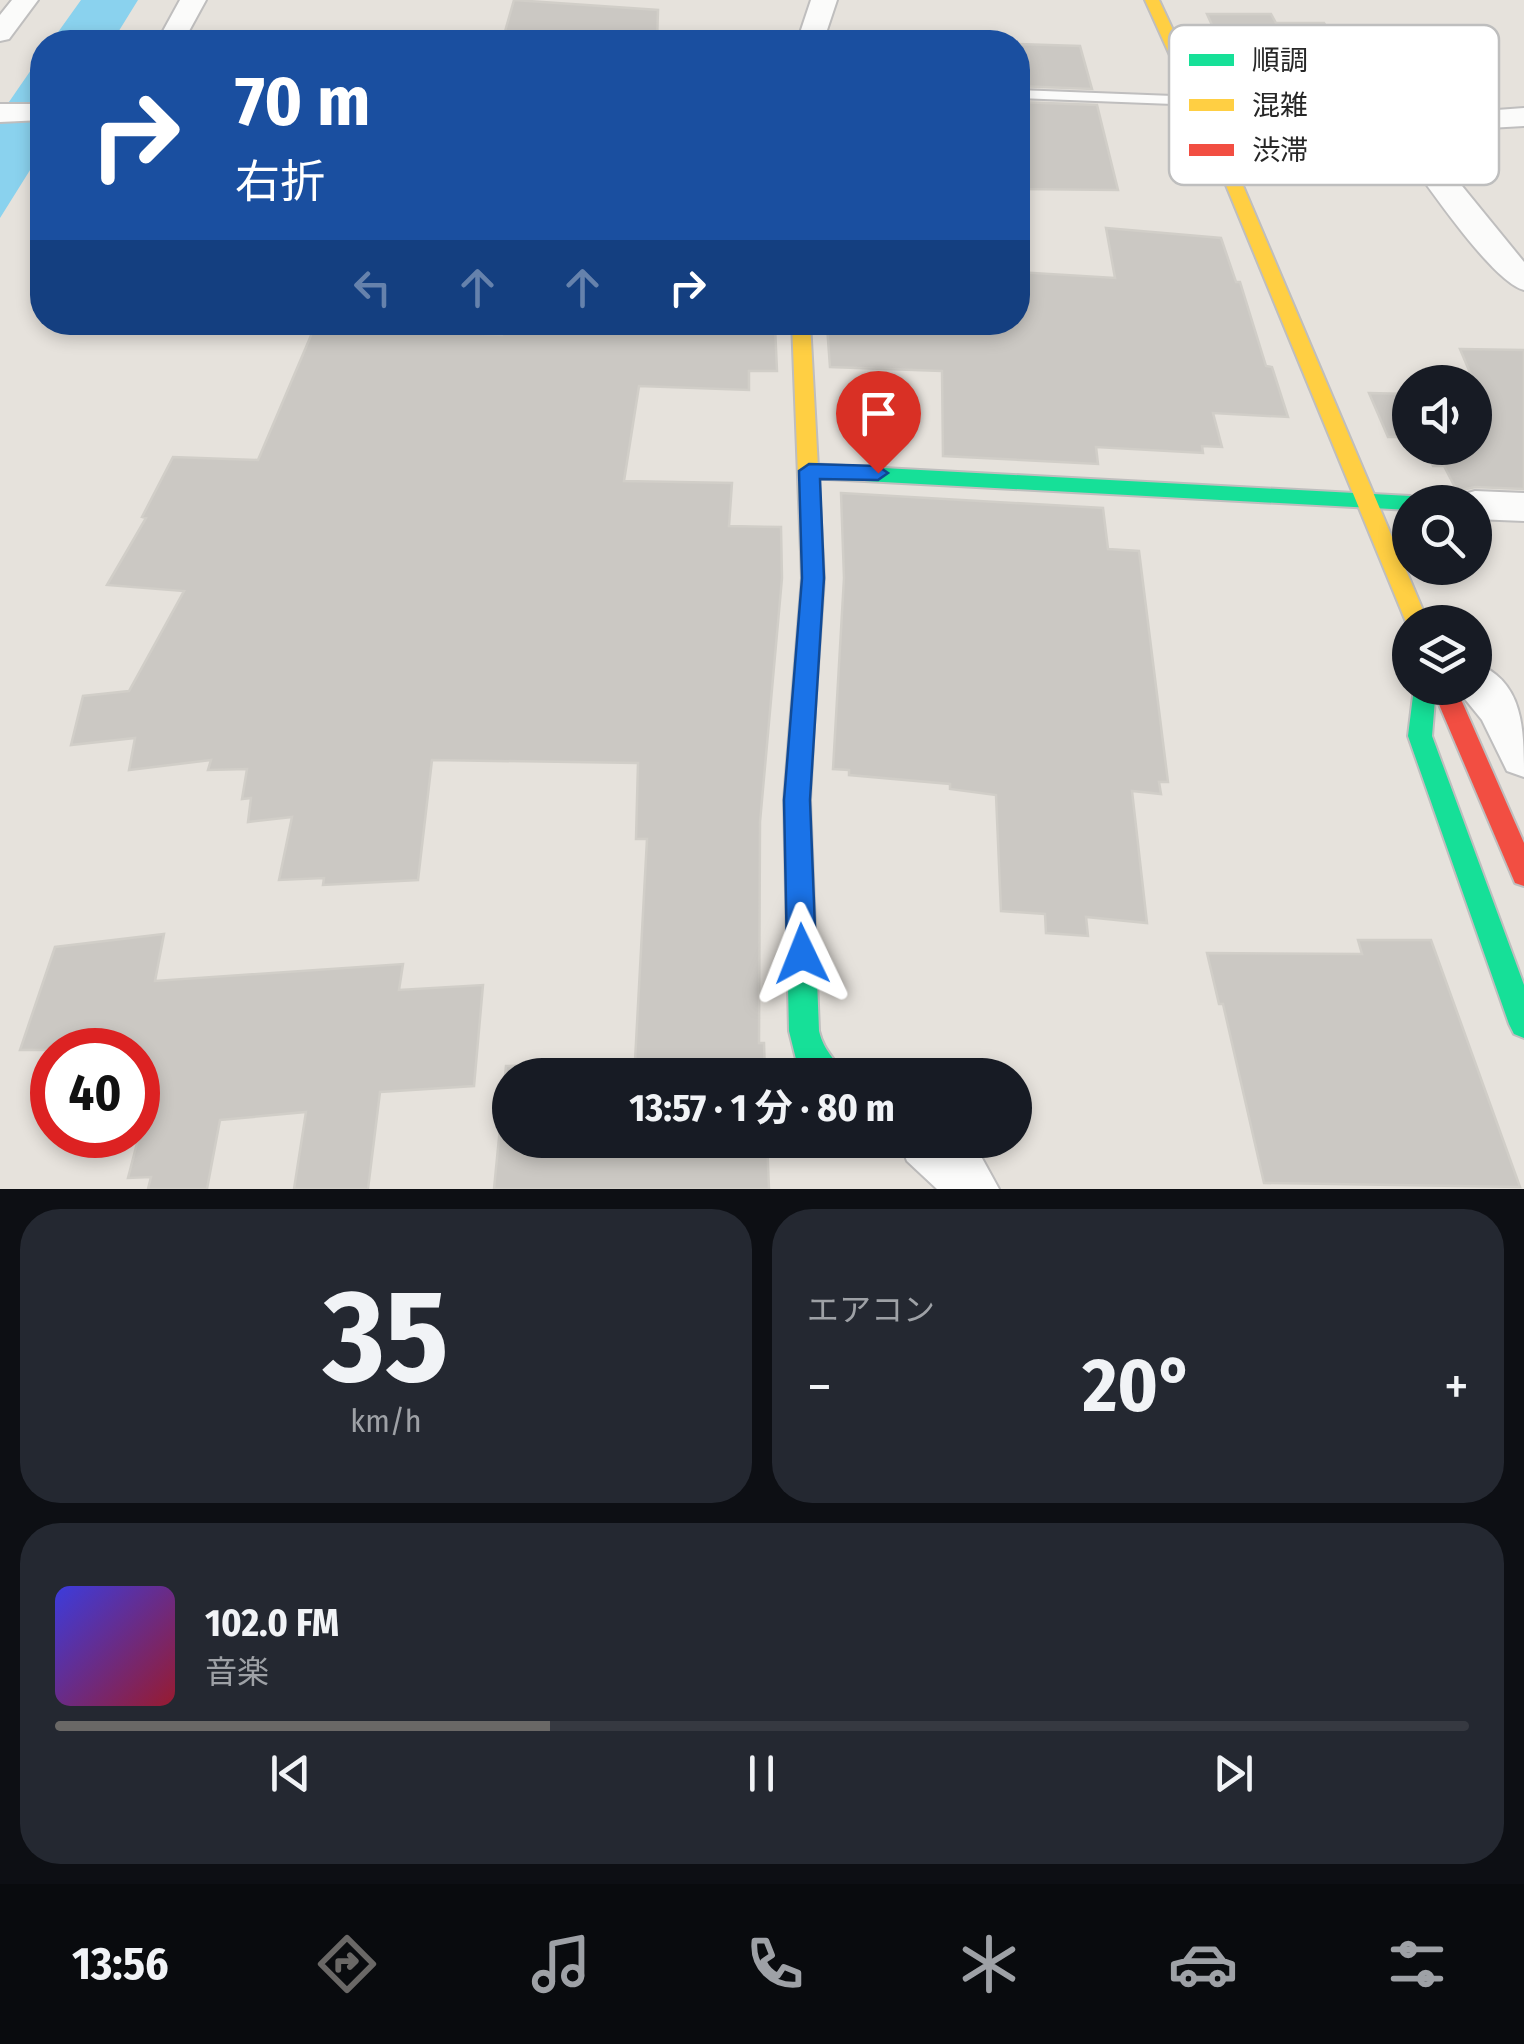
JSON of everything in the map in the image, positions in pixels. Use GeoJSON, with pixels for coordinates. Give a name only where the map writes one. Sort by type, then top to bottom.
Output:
{"type":"FeatureCollection","features":[{"type":"Feature","properties":{"kind":"street"},"geometry":{"type":"LineString","coordinates":[[0,33],[25,0]]}},
{"type":"Feature","properties":{"kind":"street"},"geometry":{"type":"LineString","coordinates":[[177,30],[193,0]]}},
{"type":"Feature","properties":{"kind":"street"},"geometry":{"type":"LineString","coordinates":[[814,30],[824,0]]}},
{"type":"Feature","properties":{"kind":"street"},"geometry":{"type":"LineString","coordinates":[[1152,0],[1169,37]]}},
{"type":"Feature","properties":{"kind":"street"},"geometry":{"type":"LineString","coordinates":[[0,113],[30,112]]}},
{"type":"Feature","properties":{"kind":"street"},"geometry":{"type":"LineString","coordinates":[[1499,118],[1524,117]]}},
{"type":"Feature","properties":{"kind":"street"},"geometry":{"type":"LineString","coordinates":[[1234,185],[1411,605]]}},
{"type":"Feature","properties":{"kind":"street"},"geometry":{"type":"LineString","coordinates":[[1444,185],[1502,260],[1524,280]]}},
{"type":"Feature","properties":{"kind":"street"},"geometry":{"type":"LineString","coordinates":[[802,335],[813,578],[797,800],[804,1031],[811,1058]]}},
{"type":"Feature","properties":{"kind":"street"},"geometry":{"type":"LineString","coordinates":[[809,471],[1018,478],[1392,502]]}},
{"type":"Feature","properties":{"kind":"street"},"geometry":{"type":"LineString","coordinates":[[1492,506],[1524,507]]}},
{"type":"Feature","properties":{"kind":"street"},"geometry":{"type":"LineString","coordinates":[[1492,700],[1524,757]]}},
{"type":"Feature","properties":{"kind":"street"},"geometry":{"type":"LineString","coordinates":[[1422,705],[1420,736],[1524,1024]]}},
{"type":"Feature","properties":{"kind":"street"},"geometry":{"type":"LineString","coordinates":[[1448,705],[1524,874]]}},
{"type":"Feature","properties":{"kind":"street"},"geometry":{"type":"LineString","coordinates":[[948,1158],[969,1189]]}},
{"type":"Feature","properties":{"kind":"lane"},"geometry":{"type":"LineString","coordinates":[[1030,95],[1169,109]]}},
{"type":"Feature","properties":{"kind":"water"},"geometry":{"type":"Polygon","coordinates":[[[81,0],[138,0],[119,30],[60,30],[81,0]]]}},
{"type":"Feature","properties":{"kind":"water"},"geometry":{"type":"Polygon","coordinates":[[[30,71],[30,170],[0,218],[0,115],[30,71]]]}},
{"type":"Feature","properties":{"kind":"building"},"geometry":{"type":"Polygon","coordinates":[[[514,0],[658,10],[657,30],[505,30],[514,0]]]}},
{"type":"Feature","properties":{"kind":"building"},"geometry":{"type":"Polygon","coordinates":[[[1207,14],[1271,14],[1276,23],[1325,25],[1212,25],[1207,14]]]}},
{"type":"Feature","properties":{"kind":"building"},"geometry":{"type":"Polygon","coordinates":[[[1030,44],[1080,46],[1092,89],[1030,86],[1030,44]]]}},
{"type":"Feature","properties":{"kind":"building"},"geometry":{"type":"Polygon","coordinates":[[[1030,102],[1097,105],[1118,190],[1030,189],[1030,102]]]}},
{"type":"Feature","properties":{"kind":"building"},"geometry":{"type":"Polygon","coordinates":[[[1106,228],[1221,238],[1288,417],[1213,413],[1222,447],[1202,446],[1203,453],[1096,447],[1098,464],[943,456],[942,371],[830,367],[828,335],[1030,335],[1030,273],[1115,278],[1106,228]]]}},
{"type":"Feature","properties":{"kind":"building"},"geometry":{"type":"Polygon","coordinates":[[[311,335],[775,335],[777,371],[749,371],[749,390],[639,386],[624,481],[732,483],[729,526],[781,527],[782,578],[760,822],[759,1043],[764,1043],[764,1058],[635,1058],[647,839],[636,839],[638,763],[432,760],[418,880],[323,885],[324,878],[279,880],[292,817],[248,822],[251,798],[242,799],[247,769],[208,770],[211,760],[129,770],[135,738],[71,745],[83,696],[129,691],[184,591],[107,585],[146,518],[142,517],[173,457],[258,460],[311,335]]]}},
{"type":"Feature","properties":{"kind":"building"},"geometry":{"type":"Polygon","coordinates":[[[1460,349],[1524,350],[1524,489],[1454,485],[1444,466],[1433,466],[1492,465],[1492,365],[1467,365],[1460,349]]]}},
{"type":"Feature","properties":{"kind":"building"},"geometry":{"type":"Polygon","coordinates":[[[1369,393],[1392,394],[1392,437],[1388,437],[1369,393]]]}},
{"type":"Feature","properties":{"kind":"building"},"geometry":{"type":"Polygon","coordinates":[[[841,493],[1103,508],[1108,549],[1139,551],[1168,782],[1159,782],[1161,794],[1132,791],[1147,923],[1086,917],[1088,936],[1046,933],[1045,914],[1001,911],[996,795],[950,789],[950,784],[849,775],[849,770],[833,769],[844,578],[841,493]]]}},
{"type":"Feature","properties":{"kind":"building"},"geometry":{"type":"Polygon","coordinates":[[[164,934],[155,981],[403,964],[399,990],[483,985],[474,1086],[380,1092],[368,1189],[294,1189],[306,1112],[220,1120],[207,1189],[148,1189],[151,1177],[128,1178],[133,1158],[160,1158],[160,1028],[30,1028],[30,1050],[20,1050],[55,947],[164,934]]]}},
{"type":"Feature","properties":{"kind":"building"},"geometry":{"type":"Polygon","coordinates":[[[1358,940],[1431,940],[1520,1187],[1264,1183],[1223,1004],[1219,1004],[1207,953],[1362,954],[1358,940]]]}},
{"type":"Feature","properties":{"kind":"building"},"geometry":{"type":"Polygon","coordinates":[[[497,1158],[768,1158],[769,1189],[494,1189],[497,1158]]]}},
{"type":"Feature","properties":{"kind":"traffic: fast"},"geometry":{"type":"LineString","coordinates":[[809,471],[1392,502]]}},
{"type":"Feature","properties":{"kind":"traffic: fast"},"geometry":{"type":"LineString","coordinates":[[1422,705],[1420,736],[1524,1024]]}},
{"type":"Feature","properties":{"kind":"traffic: fast"},"geometry":{"type":"LineString","coordinates":[[802,725],[797,800],[804,1031],[811,1058]]}},
{"type":"Feature","properties":{"kind":"traffic: slow"},"geometry":{"type":"LineString","coordinates":[[1152,0],[1169,37]]}},
{"type":"Feature","properties":{"kind":"traffic: slow"},"geometry":{"type":"LineString","coordinates":[[1234,185],[1410,605]]}},
{"type":"Feature","properties":{"kind":"traffic: slow"},"geometry":{"type":"LineString","coordinates":[[802,335],[813,578],[802,725]]}},
{"type":"Feature","properties":{"kind":"traffic: jam"},"geometry":{"type":"LineString","coordinates":[[1451,705],[1524,874]]}},
{"type":"Feature","properties":{"kind":"route"},"geometry":{"type":"LineString","coordinates":[[802,954],[797,800],[813,578],[809,471],[878,473]]}}]}
